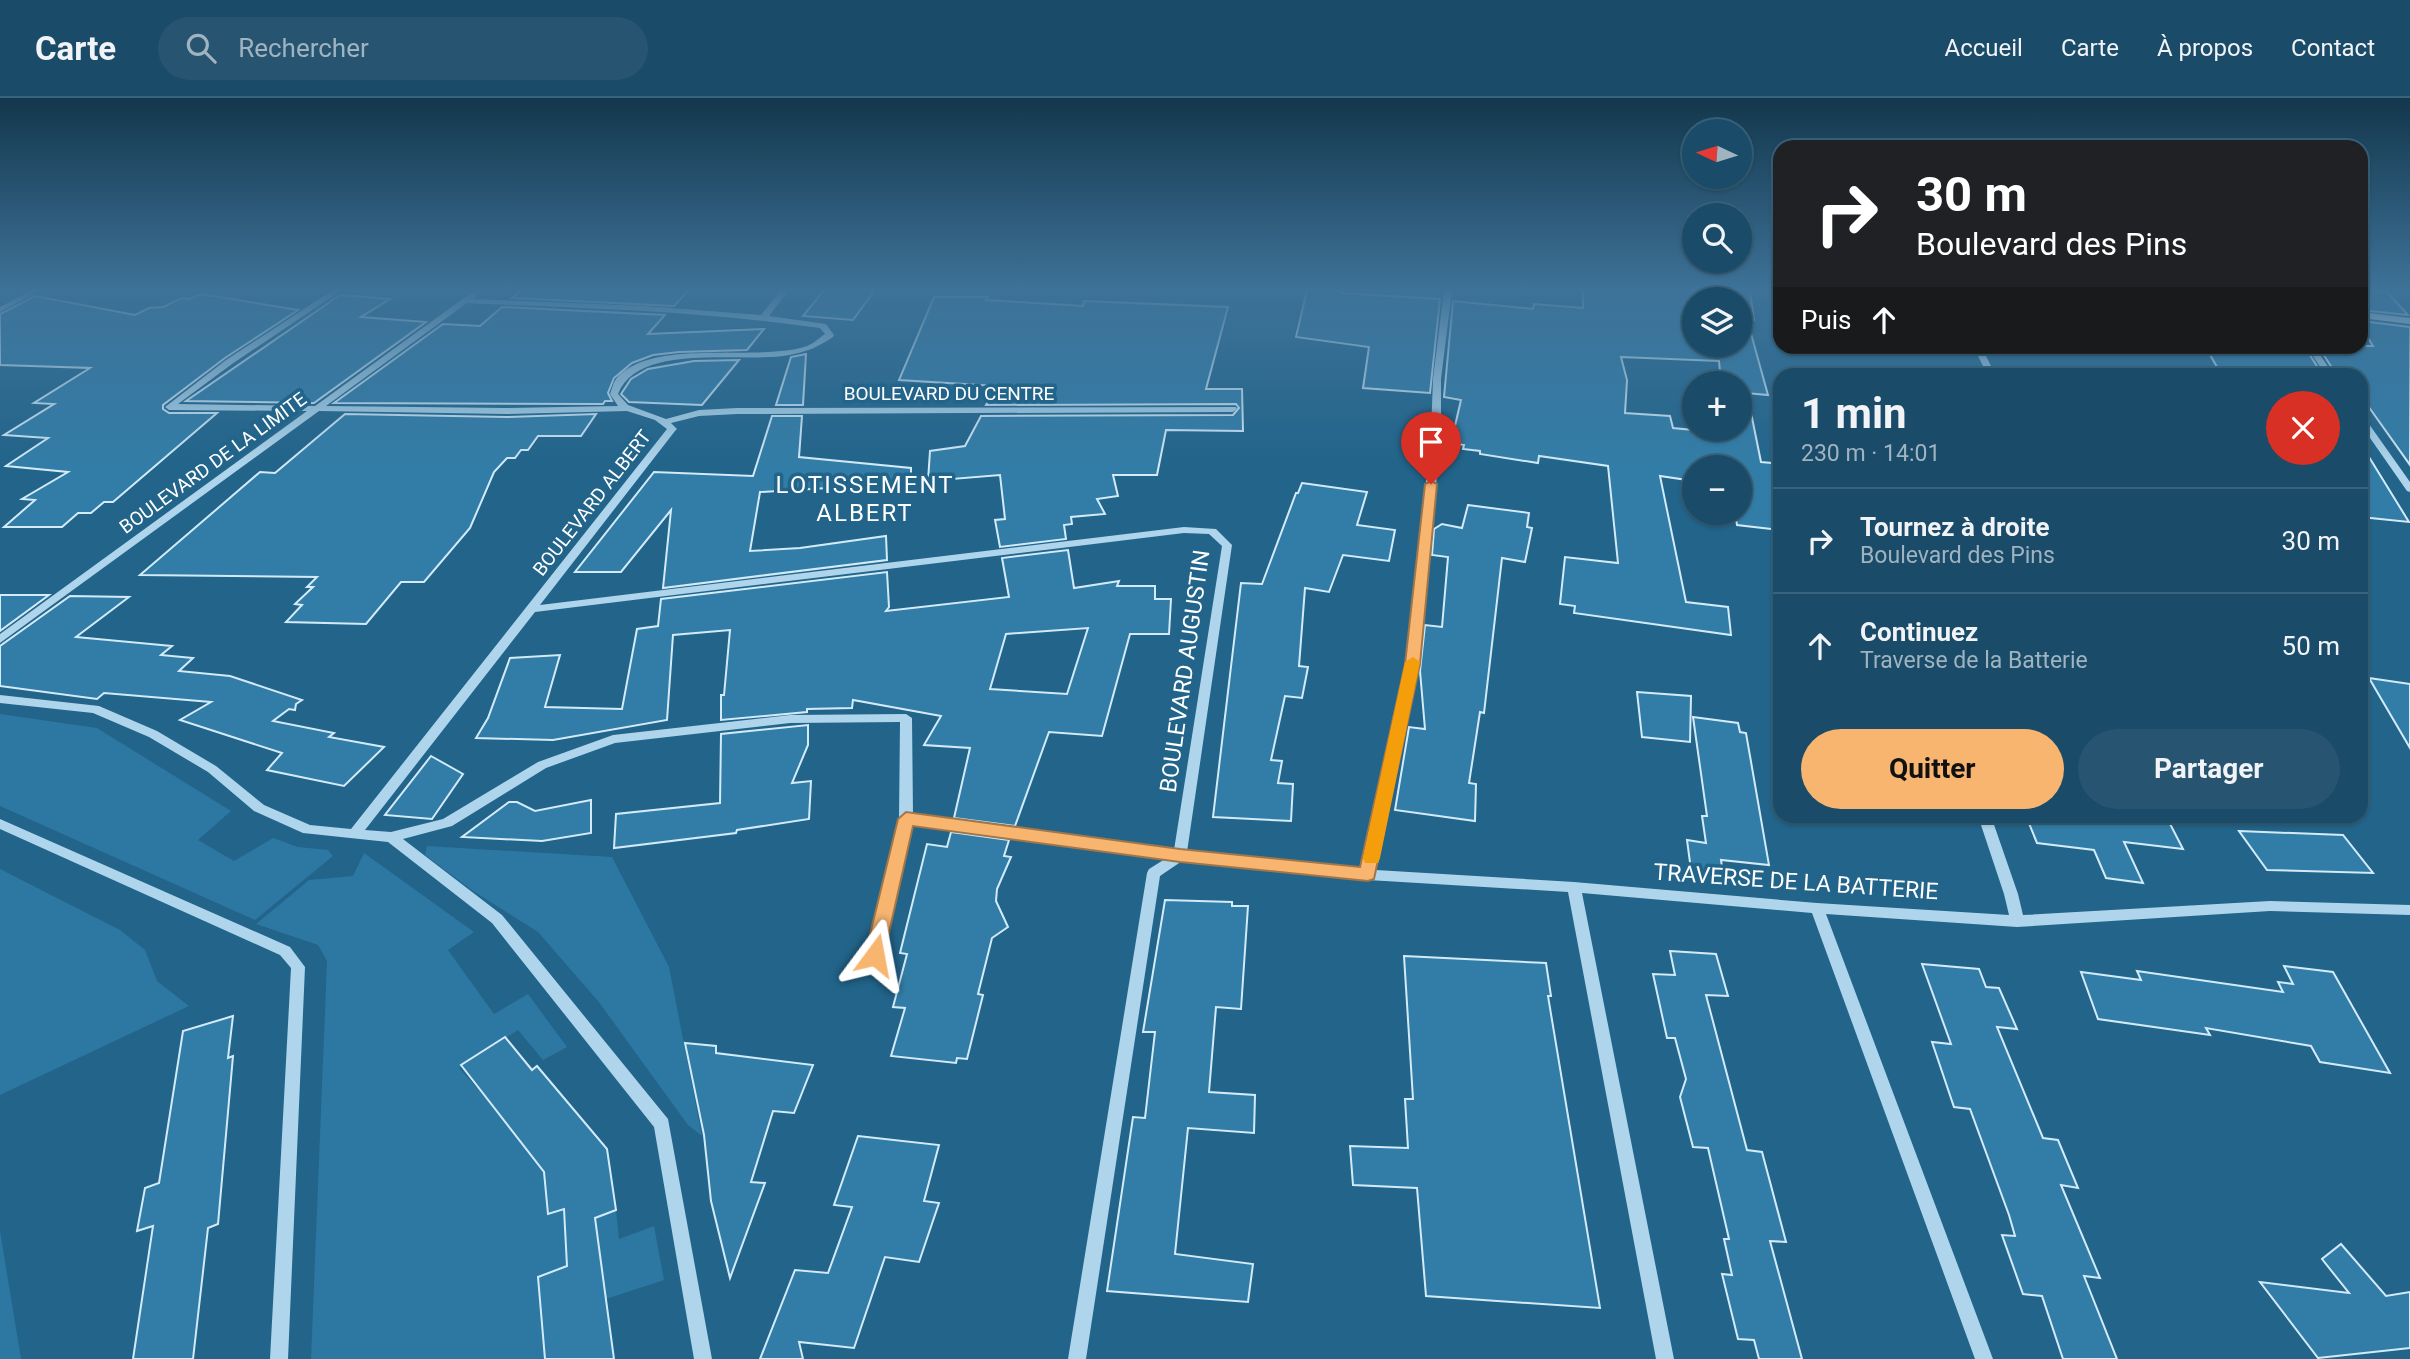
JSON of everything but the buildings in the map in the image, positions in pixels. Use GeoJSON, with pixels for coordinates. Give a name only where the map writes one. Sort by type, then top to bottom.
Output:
{"type":"FeatureCollection","features":[{"type":"Feature","properties":{"kind":"street"},"geometry":{"type":"LineString","coordinates":[[249,349],[169,407],[590,411],[626,408]]}},
{"type":"Feature","properties":{"kind":"street","name":"BOULEVARD DE LA LIMITE"},"geometry":{"type":"LineString","coordinates":[[0,639],[399,349]]}},
{"type":"Feature","properties":{"kind":"street","name":"BOULEVARD ALBERT"},"geometry":{"type":"LineString","coordinates":[[354,835],[672,429],[667,421],[626,408],[617,401],[614,394],[620,380],[632,369],[654,361],[678,357],[797,352],[807,349]]}},
{"type":"Feature","properties":{"kind":"street"},"geometry":{"type":"LineString","coordinates":[[1368,875],[1413,664],[1436,433],[1441,349]]}},
{"type":"Feature","properties":{"kind":"street","name":"BOULEVARD DU CENTRE"},"geometry":{"type":"LineString","coordinates":[[667,421],[699,413],[737,411],[1233,409]]}},
{"type":"Feature","properties":{"kind":"street"},"geometry":{"type":"LineString","coordinates":[[2368,428],[2406,479],[2410,489]]}},
{"type":"Feature","properties":{"kind":"street","name":"BOULEVARD AUGUSTIN"},"geometry":{"type":"LineString","coordinates":[[532,609],[1184,530],[1212,531],[1227,545],[1226,561],[1180,856]]}},
{"type":"Feature","properties":{"kind":"street"},"geometry":{"type":"LineString","coordinates":[[0,699],[95,709],[153,734],[212,769],[259,808],[308,830],[391,837],[447,823],[542,765],[613,739],[790,719],[906,718],[906,819],[875,955]]}},
{"type":"Feature","properties":{"kind":"street","name":"TRAVERSE DE LA BATTERIE"},"geometry":{"type":"LineString","coordinates":[[906,819],[1180,856],[1368,875],[1574,887],[1817,908],[2017,921],[2270,906],[2410,910]]}},
{"type":"Feature","properties":{"kind":"street"},"geometry":{"type":"LineString","coordinates":[[1987,823],[2017,921]]}},
{"type":"Feature","properties":{"kind":"street"},"geometry":{"type":"LineString","coordinates":[[0,824],[285,951],[298,967],[279,1359]]}},
{"type":"Feature","properties":{"kind":"street"},"geometry":{"type":"LineString","coordinates":[[391,837],[497,919],[662,1124],[703,1359]]}},
{"type":"Feature","properties":{"kind":"street"},"geometry":{"type":"LineString","coordinates":[[1077,1359],[1154,873],[1180,856]]}},
{"type":"Feature","properties":{"kind":"street"},"geometry":{"type":"LineString","coordinates":[[1574,887],[1665,1359]]}},
{"type":"Feature","properties":{"kind":"street"},"geometry":{"type":"LineString","coordinates":[[1817,908],[1984,1359]]}},
{"type":"Feature","properties":{"kind":"shaded area"},"geometry":{"type":"Polygon","coordinates":[[[0,714],[97,728],[231,811],[198,840],[234,861],[273,838],[298,847],[328,850],[333,856],[255,920],[0,806],[0,714]]]}},
{"type":"Feature","properties":{"kind":"shaded area"},"geometry":{"type":"Polygon","coordinates":[[[427,846],[612,857],[669,967],[702,1136],[688,1125],[598,1001],[538,932],[473,891],[425,855],[427,846]]]}},
{"type":"Feature","properties":{"kind":"shaded area"},"geometry":{"type":"Polygon","coordinates":[[[364,853],[474,932],[448,950],[494,1014],[528,994],[567,1047],[543,1060],[518,1030],[459,1068],[487,1099],[497,1093],[529,1141],[557,1194],[566,1229],[616,1210],[619,1239],[654,1226],[664,1280],[606,1299],[599,1253],[539,1277],[545,1359],[311,1359],[327,961],[318,945],[256,924],[309,880],[353,876],[364,853]]]}},
{"type":"Feature","properties":{"kind":"shaded area"},"geometry":{"type":"Polygon","coordinates":[[[0,869],[120,930],[145,950],[157,981],[189,1006],[0,1095],[0,869]]]}},
{"type":"Feature","properties":{"kind":"shaded area"},"geometry":{"type":"Polygon","coordinates":[[[0,1231],[21,1359],[0,1359],[0,1231]]]}},
{"type":"Feature","properties":{"kind":"slow traffic"},"geometry":{"type":"LineString","coordinates":[[1371,858],[1413,662]]}},
{"type":"Feature","properties":{"kind":"district","name":"LOTISSEMENT ALBERT"},"geometry":{"type":"Point","coordinates":[865,499]}},
{"type":"Feature","properties":{"kind":"route"},"geometry":{"type":"LineString","coordinates":[[875,955],[906,819],[1180,856],[1368,875],[1413,664],[1431,484]]}}]}
